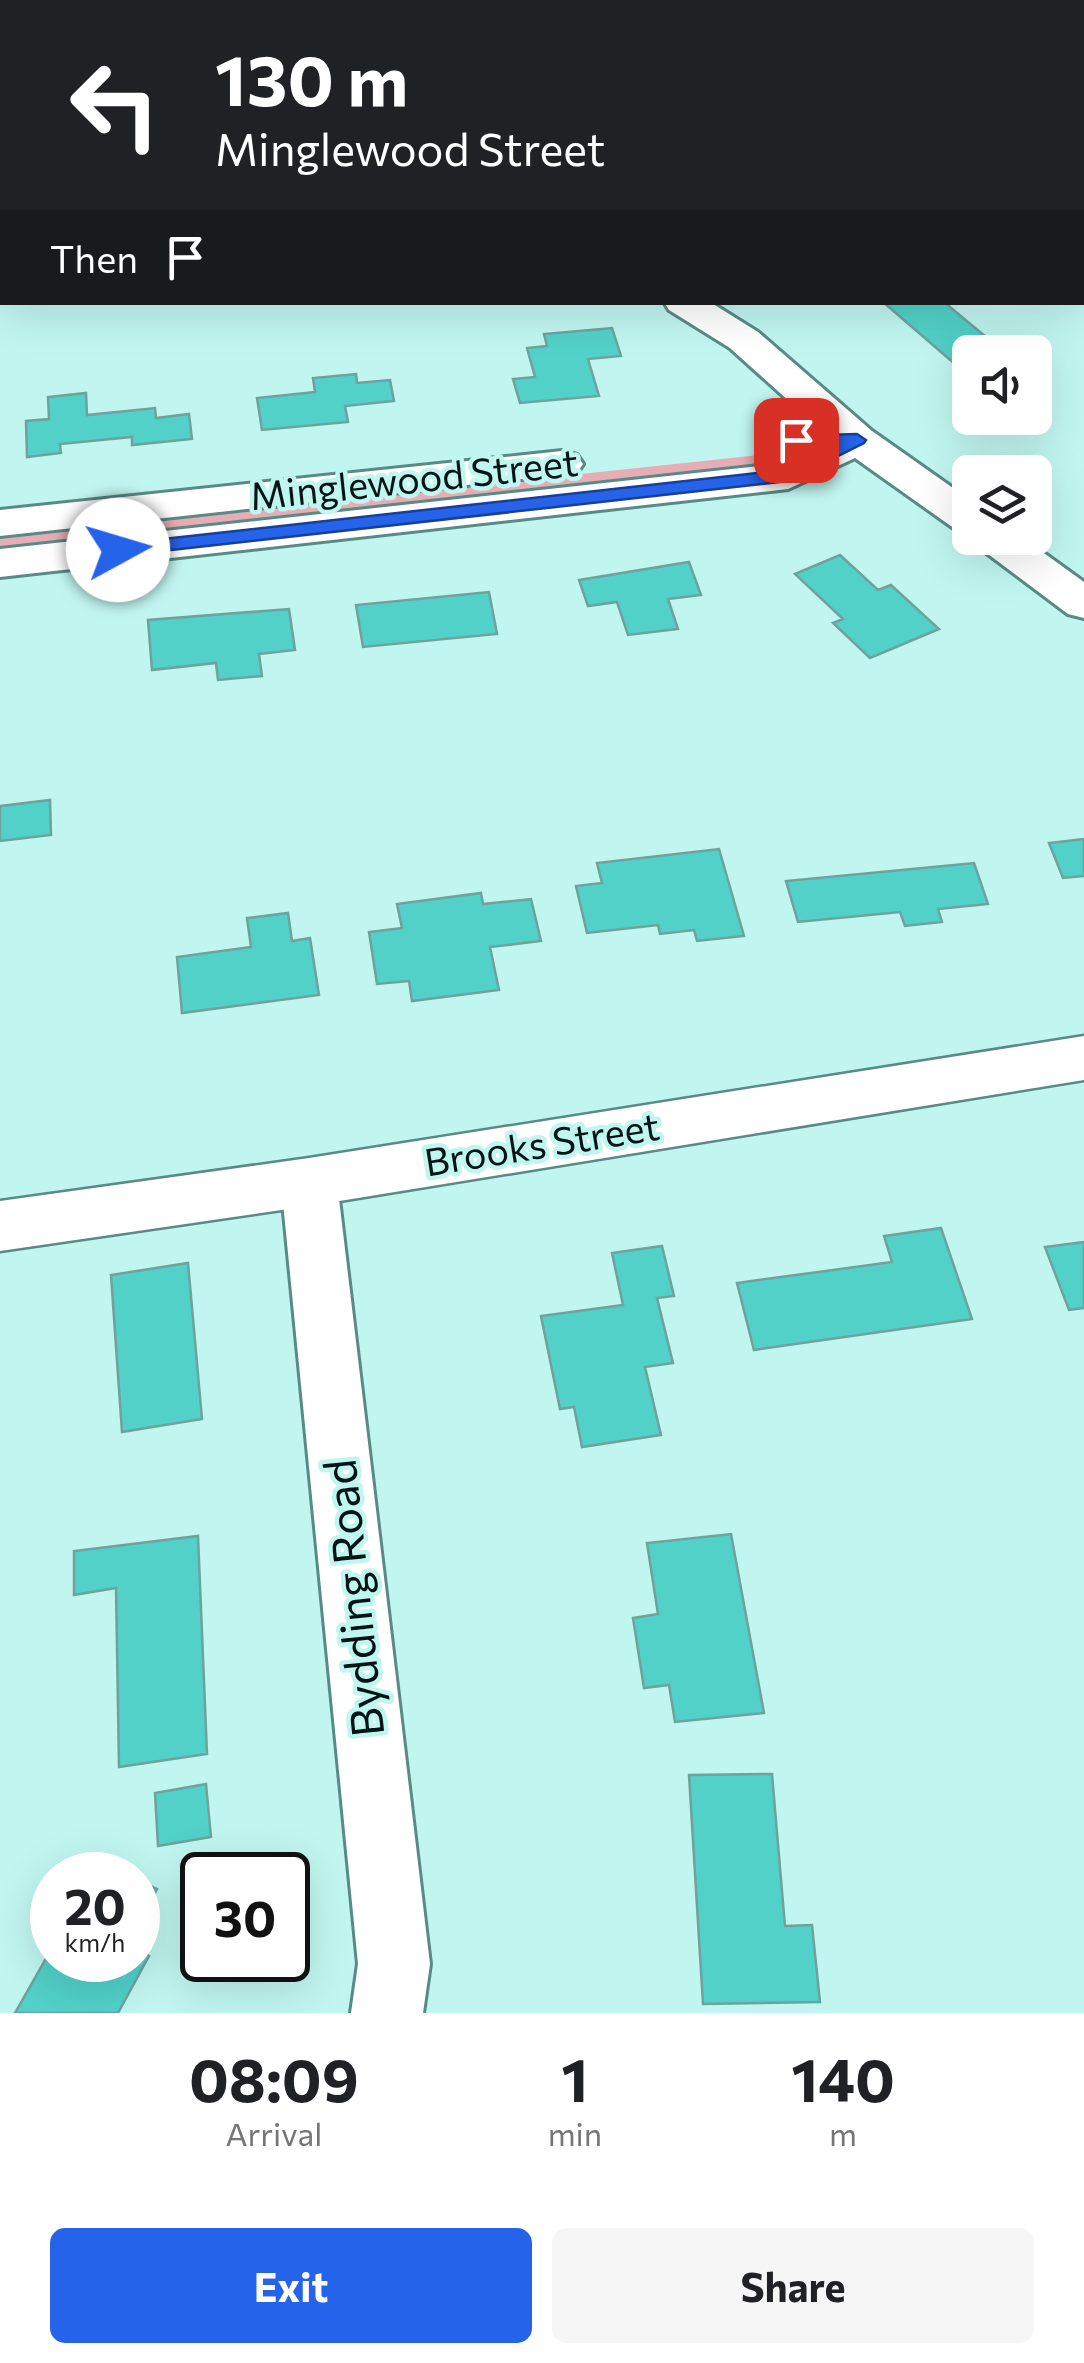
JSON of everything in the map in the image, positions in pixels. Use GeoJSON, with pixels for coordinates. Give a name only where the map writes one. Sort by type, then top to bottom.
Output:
{"type":"FeatureCollection","features":[{"type":"Feature","properties":{"kind":"street"},"geometry":{"type":"LineString","coordinates":[[688,305],[744,340],[857,440],[952,507]]}},
{"type":"Feature","properties":{"kind":"street","name":"Minglewood Street"},"geometry":{"type":"LineString","coordinates":[[0,523],[796,440],[857,440]]}},
{"type":"Feature","properties":{"kind":"street","name":"Minglewood Street"},"geometry":{"type":"LineString","coordinates":[[0,563],[788,476],[857,440]]}},
{"type":"Feature","properties":{"kind":"street"},"geometry":{"type":"LineString","coordinates":[[1018,555],[1084,604]]}},
{"type":"Feature","properties":{"kind":"street","name":"Brooks Street"},"geometry":{"type":"LineString","coordinates":[[0,1226],[309,1182],[1084,1058]]}},
{"type":"Feature","properties":{"kind":"street","name":"Bydding Road"},"geometry":{"type":"LineString","coordinates":[[309,1182],[394,1964],[387,2013]]}},
{"type":"Feature","properties":{"kind":"shaded area"},"geometry":{"type":"Polygon","coordinates":[[[806,451],[814,460],[0,551],[0,536],[806,451]]]}},
{"type":"Feature","properties":{"kind":"building"},"geometry":{"type":"Polygon","coordinates":[[[886,305],[948,305],[984,335],[952,335],[952,361],[886,305]]]}},
{"type":"Feature","properties":{"kind":"building"},"geometry":{"type":"Polygon","coordinates":[[[612,328],[621,356],[588,359],[599,396],[520,403],[513,379],[535,377],[527,348],[547,346],[544,334],[612,328]]]}},
{"type":"Feature","properties":{"kind":"building"},"geometry":{"type":"Polygon","coordinates":[[[356,374],[357,383],[390,380],[394,401],[345,406],[348,422],[262,430],[257,398],[315,392],[313,378],[356,374]]]}},
{"type":"Feature","properties":{"kind":"building"},"geometry":{"type":"Polygon","coordinates":[[[86,393],[87,415],[155,408],[156,418],[189,414],[192,439],[132,445],[132,437],[60,444],[61,453],[27,457],[26,421],[49,419],[48,397],[86,393]]]}},
{"type":"Feature","properties":{"kind":"building"},"geometry":{"type":"Polygon","coordinates":[[[840,555],[878,590],[891,585],[939,629],[870,658],[833,623],[843,619],[795,574],[840,555]]]}},
{"type":"Feature","properties":{"kind":"building"},"geometry":{"type":"Polygon","coordinates":[[[689,562],[701,595],[668,599],[678,629],[628,635],[617,602],[588,606],[579,580],[689,562]]]}},
{"type":"Feature","properties":{"kind":"building"},"geometry":{"type":"Polygon","coordinates":[[[489,592],[497,634],[363,647],[356,605],[489,592]]]}},
{"type":"Feature","properties":{"kind":"building"},"geometry":{"type":"Polygon","coordinates":[[[289,609],[295,650],[259,654],[262,676],[218,680],[216,663],[152,670],[148,620],[289,609]]]}},
{"type":"Feature","properties":{"kind":"building"},"geometry":{"type":"Polygon","coordinates":[[[50,800],[51,835],[0,841],[0,806],[50,800]]]}},
{"type":"Feature","properties":{"kind":"building"},"geometry":{"type":"Polygon","coordinates":[[[1084,839],[1084,876],[1063,878],[1049,843],[1084,839]]]}},
{"type":"Feature","properties":{"kind":"building"},"geometry":{"type":"Polygon","coordinates":[[[719,849],[744,936],[697,941],[694,930],[660,934],[658,925],[587,933],[576,886],[602,883],[597,863],[719,849]]]}},
{"type":"Feature","properties":{"kind":"building"},"geometry":{"type":"Polygon","coordinates":[[[974,863],[988,904],[938,909],[942,922],[905,926],[900,912],[798,922],[786,881],[974,863]]]}},
{"type":"Feature","properties":{"kind":"building"},"geometry":{"type":"Polygon","coordinates":[[[481,893],[483,904],[531,899],[541,941],[490,947],[499,990],[412,1001],[409,981],[377,984],[369,932],[402,928],[397,904],[481,893]]]}},
{"type":"Feature","properties":{"kind":"building"},"geometry":{"type":"Polygon","coordinates":[[[288,913],[292,941],[310,938],[319,995],[182,1013],[177,957],[251,947],[247,918],[288,913]]]}},
{"type":"Feature","properties":{"kind":"building"},"geometry":{"type":"Polygon","coordinates":[[[941,1228],[972,1319],[754,1350],[737,1283],[892,1262],[884,1236],[941,1228]]]}},
{"type":"Feature","properties":{"kind":"building"},"geometry":{"type":"Polygon","coordinates":[[[1084,1242],[1084,1308],[1069,1310],[1045,1247],[1084,1242]]]}},
{"type":"Feature","properties":{"kind":"building"},"geometry":{"type":"Polygon","coordinates":[[[662,1246],[674,1296],[657,1298],[673,1363],[645,1367],[661,1435],[582,1447],[574,1407],[560,1409],[541,1316],[623,1305],[612,1253],[662,1246]]]}},
{"type":"Feature","properties":{"kind":"building"},"geometry":{"type":"Polygon","coordinates":[[[188,1263],[202,1419],[122,1432],[111,1275],[188,1263]]]}},
{"type":"Feature","properties":{"kind":"building"},"geometry":{"type":"Polygon","coordinates":[[[731,1534],[764,1713],[675,1722],[669,1685],[644,1688],[633,1618],[658,1614],[647,1543],[731,1534]]]}},
{"type":"Feature","properties":{"kind":"building"},"geometry":{"type":"Polygon","coordinates":[[[198,1536],[207,1754],[119,1767],[116,1588],[74,1595],[74,1551],[198,1536]]]}},
{"type":"Feature","properties":{"kind":"building"},"geometry":{"type":"Polygon","coordinates":[[[772,1774],[785,1926],[812,1925],[820,2002],[703,2004],[689,1775],[772,1774]]]}},
{"type":"Feature","properties":{"kind":"building"},"geometry":{"type":"Polygon","coordinates":[[[206,1784],[211,1837],[158,1846],[155,1793],[206,1784]]]}},
{"type":"Feature","properties":{"kind":"building"},"geometry":{"type":"Polygon","coordinates":[[[33,1982],[135,1982],[118,2013],[15,2013],[33,1982]]]}},
{"type":"Feature","properties":{"kind":"route"},"geometry":{"type":"LineString","coordinates":[[118,550],[788,476],[857,440],[796,440]]}}]}
